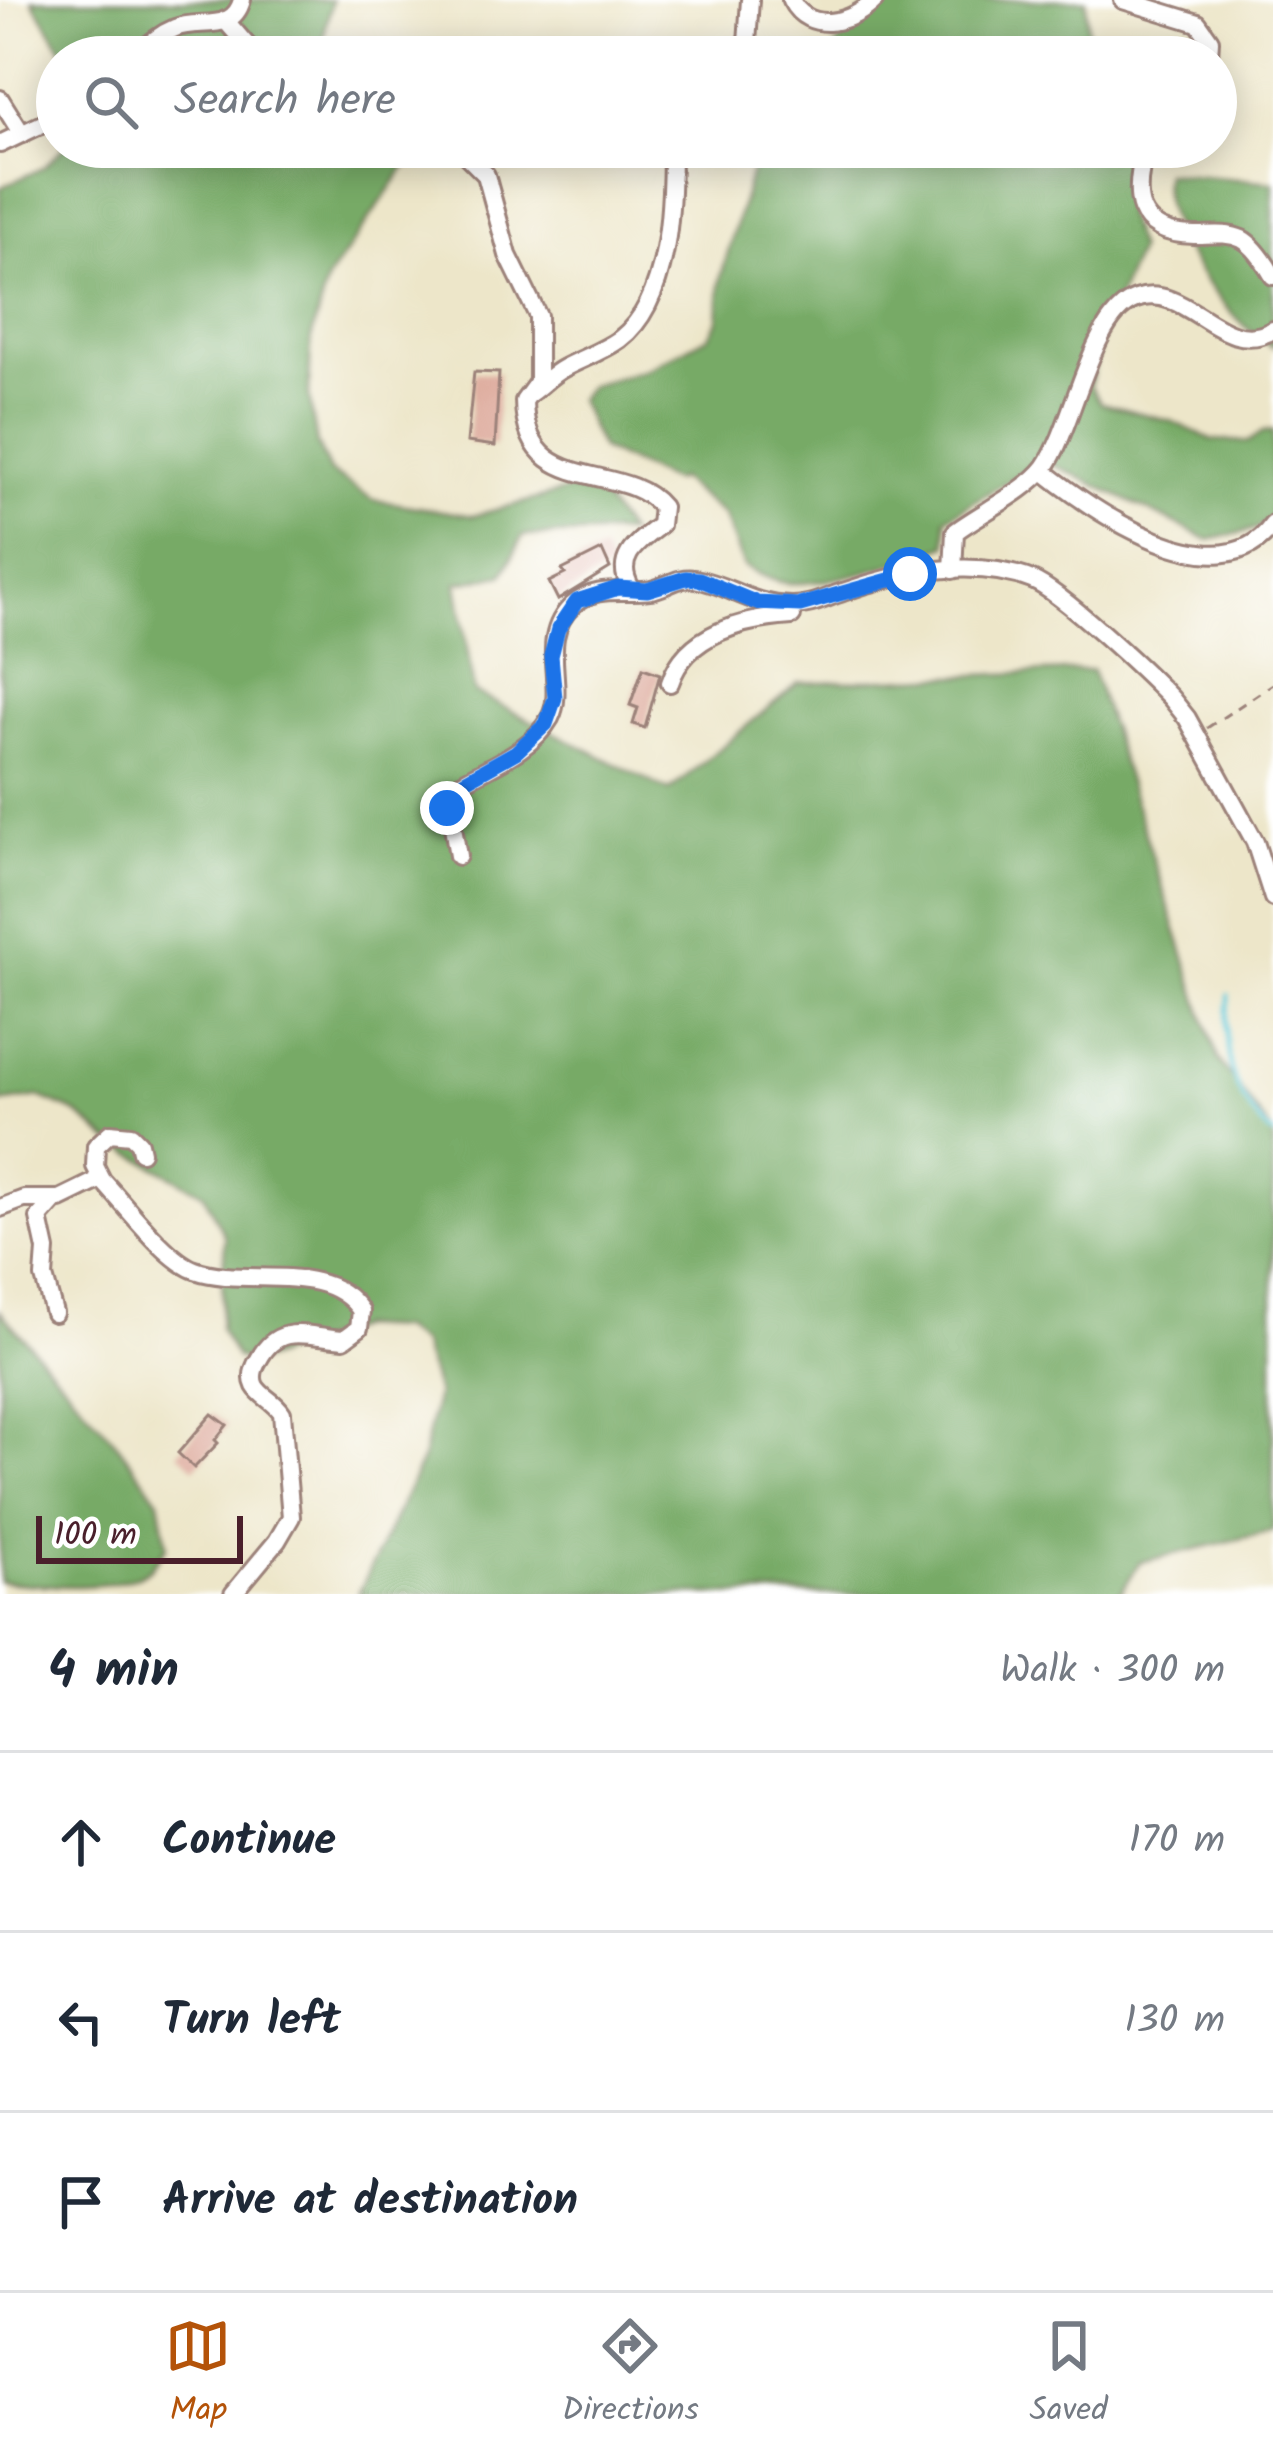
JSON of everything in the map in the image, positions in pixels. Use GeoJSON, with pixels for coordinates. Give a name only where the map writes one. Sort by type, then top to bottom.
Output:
{"type":"FeatureCollection","features":[{"type":"Feature","properties":{"kind":"street"},"geometry":{"type":"LineString","coordinates":[[158,36],[181,25],[223,23],[239,10],[242,0]]}},
{"type":"Feature","properties":{"kind":"street"},"geometry":{"type":"LineString","coordinates":[[747,36],[750,0]]}},
{"type":"Feature","properties":{"kind":"street"},"geometry":{"type":"LineString","coordinates":[[791,0],[796,10],[816,21],[839,22],[860,16],[875,0]]}},
{"type":"Feature","properties":{"kind":"street"},"geometry":{"type":"LineString","coordinates":[[1123,0],[1198,23],[1207,36]]}},
{"type":"Feature","properties":{"kind":"street"},"geometry":{"type":"LineString","coordinates":[[225,20],[239,36]]}},
{"type":"Feature","properties":{"kind":"street"},"geometry":{"type":"LineString","coordinates":[[0,99],[22,134]]}},
{"type":"Feature","properties":{"kind":"street"},"geometry":{"type":"LineString","coordinates":[[0,144],[36,128]]}},
{"type":"Feature","properties":{"kind":"street"},"geometry":{"type":"LineString","coordinates":[[479,168],[486,175],[508,255],[538,316],[538,382],[524,409],[527,435],[547,457],[660,502],[664,513],[660,525],[626,559],[625,578],[631,588]]}},
{"type":"Feature","properties":{"kind":"street"},"geometry":{"type":"LineString","coordinates":[[527,397],[562,368],[616,343],[642,316],[656,284],[670,211],[671,168]]}},
{"type":"Feature","properties":{"kind":"street"},"geometry":{"type":"LineString","coordinates":[[1140,168],[1138,204],[1154,224],[1177,234],[1219,234],[1246,241],[1273,276]]}},
{"type":"Feature","properties":{"kind":"street"},"geometry":{"type":"LineString","coordinates":[[953,570],[955,532],[1043,471],[1065,430],[1091,356],[1126,304],[1142,297],[1168,300],[1239,337],[1259,338],[1273,330]]}},
{"type":"Feature","properties":{"kind":"street"},"geometry":{"type":"LineString","coordinates":[[1043,471],[1132,532],[1193,551],[1234,550],[1256,540],[1273,524]]}},
{"type":"Feature","properties":{"kind":"street"},"geometry":{"type":"LineString","coordinates":[[458,856],[448,797],[454,787],[516,752],[546,724],[555,698],[551,656],[570,608],[599,592],[647,590],[678,579],[699,579],[757,603],[804,605],[890,579],[953,570],[1011,573],[1044,586],[1165,691],[1180,707],[1267,855],[1273,895]]}},
{"type":"Feature","properties":{"kind":"street"},"geometry":{"type":"LineString","coordinates":[[670,683],[683,660],[716,632],[769,617],[799,615],[804,605]]}},
{"type":"Feature","properties":{"kind":"street"},"geometry":{"type":"LineString","coordinates":[[141,1152],[131,1135],[110,1133],[94,1159],[101,1179],[180,1262],[193,1270],[311,1282],[349,1296],[361,1311],[359,1328],[344,1339],[302,1332],[277,1338],[266,1347],[253,1371],[256,1388],[282,1413],[292,1508],[287,1527],[233,1594]]}},
{"type":"Feature","properties":{"kind":"street"},"geometry":{"type":"LineString","coordinates":[[0,1208],[20,1200],[55,1200],[101,1179]]}},
{"type":"Feature","properties":{"kind":"street"},"geometry":{"type":"LineString","coordinates":[[54,1313],[44,1277],[46,1247],[39,1219],[55,1200]]}},
{"type":"Feature","properties":{"kind":"path"},"geometry":{"type":"LineString","coordinates":[[1196,735],[1273,684]]}},
{"type":"Feature","properties":{"kind":"green space"},"geometry":{"type":"Polygon","coordinates":[[[32,0],[332,0],[324,36],[54,36],[32,0]]]}},
{"type":"Feature","properties":{"kind":"green space"},"geometry":{"type":"Polygon","coordinates":[[[874,0],[1086,0],[1088,36],[844,36],[874,0]]]}},
{"type":"Feature","properties":{"kind":"green space"},"geometry":{"type":"Polygon","coordinates":[[[42,168],[405,168],[327,280],[311,339],[309,395],[317,444],[330,472],[374,500],[473,516],[592,484],[628,533],[523,536],[503,575],[457,583],[474,692],[669,791],[798,683],[1092,670],[1218,1059],[1273,1134],[1273,1531],[1140,1562],[1120,1594],[358,1594],[422,1460],[437,1393],[421,1344],[400,1329],[357,1327],[262,1361],[236,1358],[220,1330],[225,1237],[204,1194],[111,1142],[75,1112],[39,1097],[0,1103],[0,188],[42,168]]]}},
{"type":"Feature","properties":{"kind":"green space"},"geometry":{"type":"Polygon","coordinates":[[[754,168],[1125,168],[1126,216],[1138,250],[1102,334],[1090,386],[1101,403],[1171,421],[1213,440],[1248,442],[1273,431],[1271,518],[1257,529],[1209,540],[1044,460],[946,518],[947,545],[817,582],[780,582],[744,567],[723,515],[679,479],[672,481],[601,449],[578,400],[589,386],[647,369],[709,336],[718,320],[720,280],[754,168]]]}},
{"type":"Feature","properties":{"kind":"green space"},"geometry":{"type":"Polygon","coordinates":[[[1165,173],[1273,182],[1273,347],[1237,318],[1198,271],[1170,218],[1165,173]]]}},
{"type":"Feature","properties":{"kind":"green space"},"geometry":{"type":"Polygon","coordinates":[[[0,1311],[119,1446],[159,1500],[167,1546],[149,1569],[135,1577],[78,1586],[0,1582],[0,1311]]]}},
{"type":"Feature","properties":{"kind":"building"},"geometry":{"type":"Polygon","coordinates":[[[474,372],[499,373],[495,446],[467,442],[474,372]]]}},
{"type":"Feature","properties":{"kind":"building"},"geometry":{"type":"Polygon","coordinates":[[[602,550],[610,568],[558,600],[549,582],[602,550]]]}},
{"type":"Feature","properties":{"kind":"building"},"geometry":{"type":"Polygon","coordinates":[[[643,668],[660,674],[645,728],[633,724],[638,708],[630,705],[643,668]]]}},
{"type":"Feature","properties":{"kind":"building"},"geometry":{"type":"Polygon","coordinates":[[[212,1414],[227,1425],[215,1440],[218,1443],[194,1468],[178,1453],[212,1414]]]}},
{"type":"Feature","properties":{"kind":"waterway"},"geometry":{"type":"LineString","coordinates":[[1229,995],[1232,1071],[1247,1104],[1273,1135]]}},
{"type":"Feature","properties":{"kind":"route"},"geometry":{"type":"LineString","coordinates":[[447,808],[454,787],[516,752],[546,724],[555,698],[551,656],[562,619],[577,601],[599,592],[647,590],[686,578],[757,603],[800,605],[910,574]]}}]}
